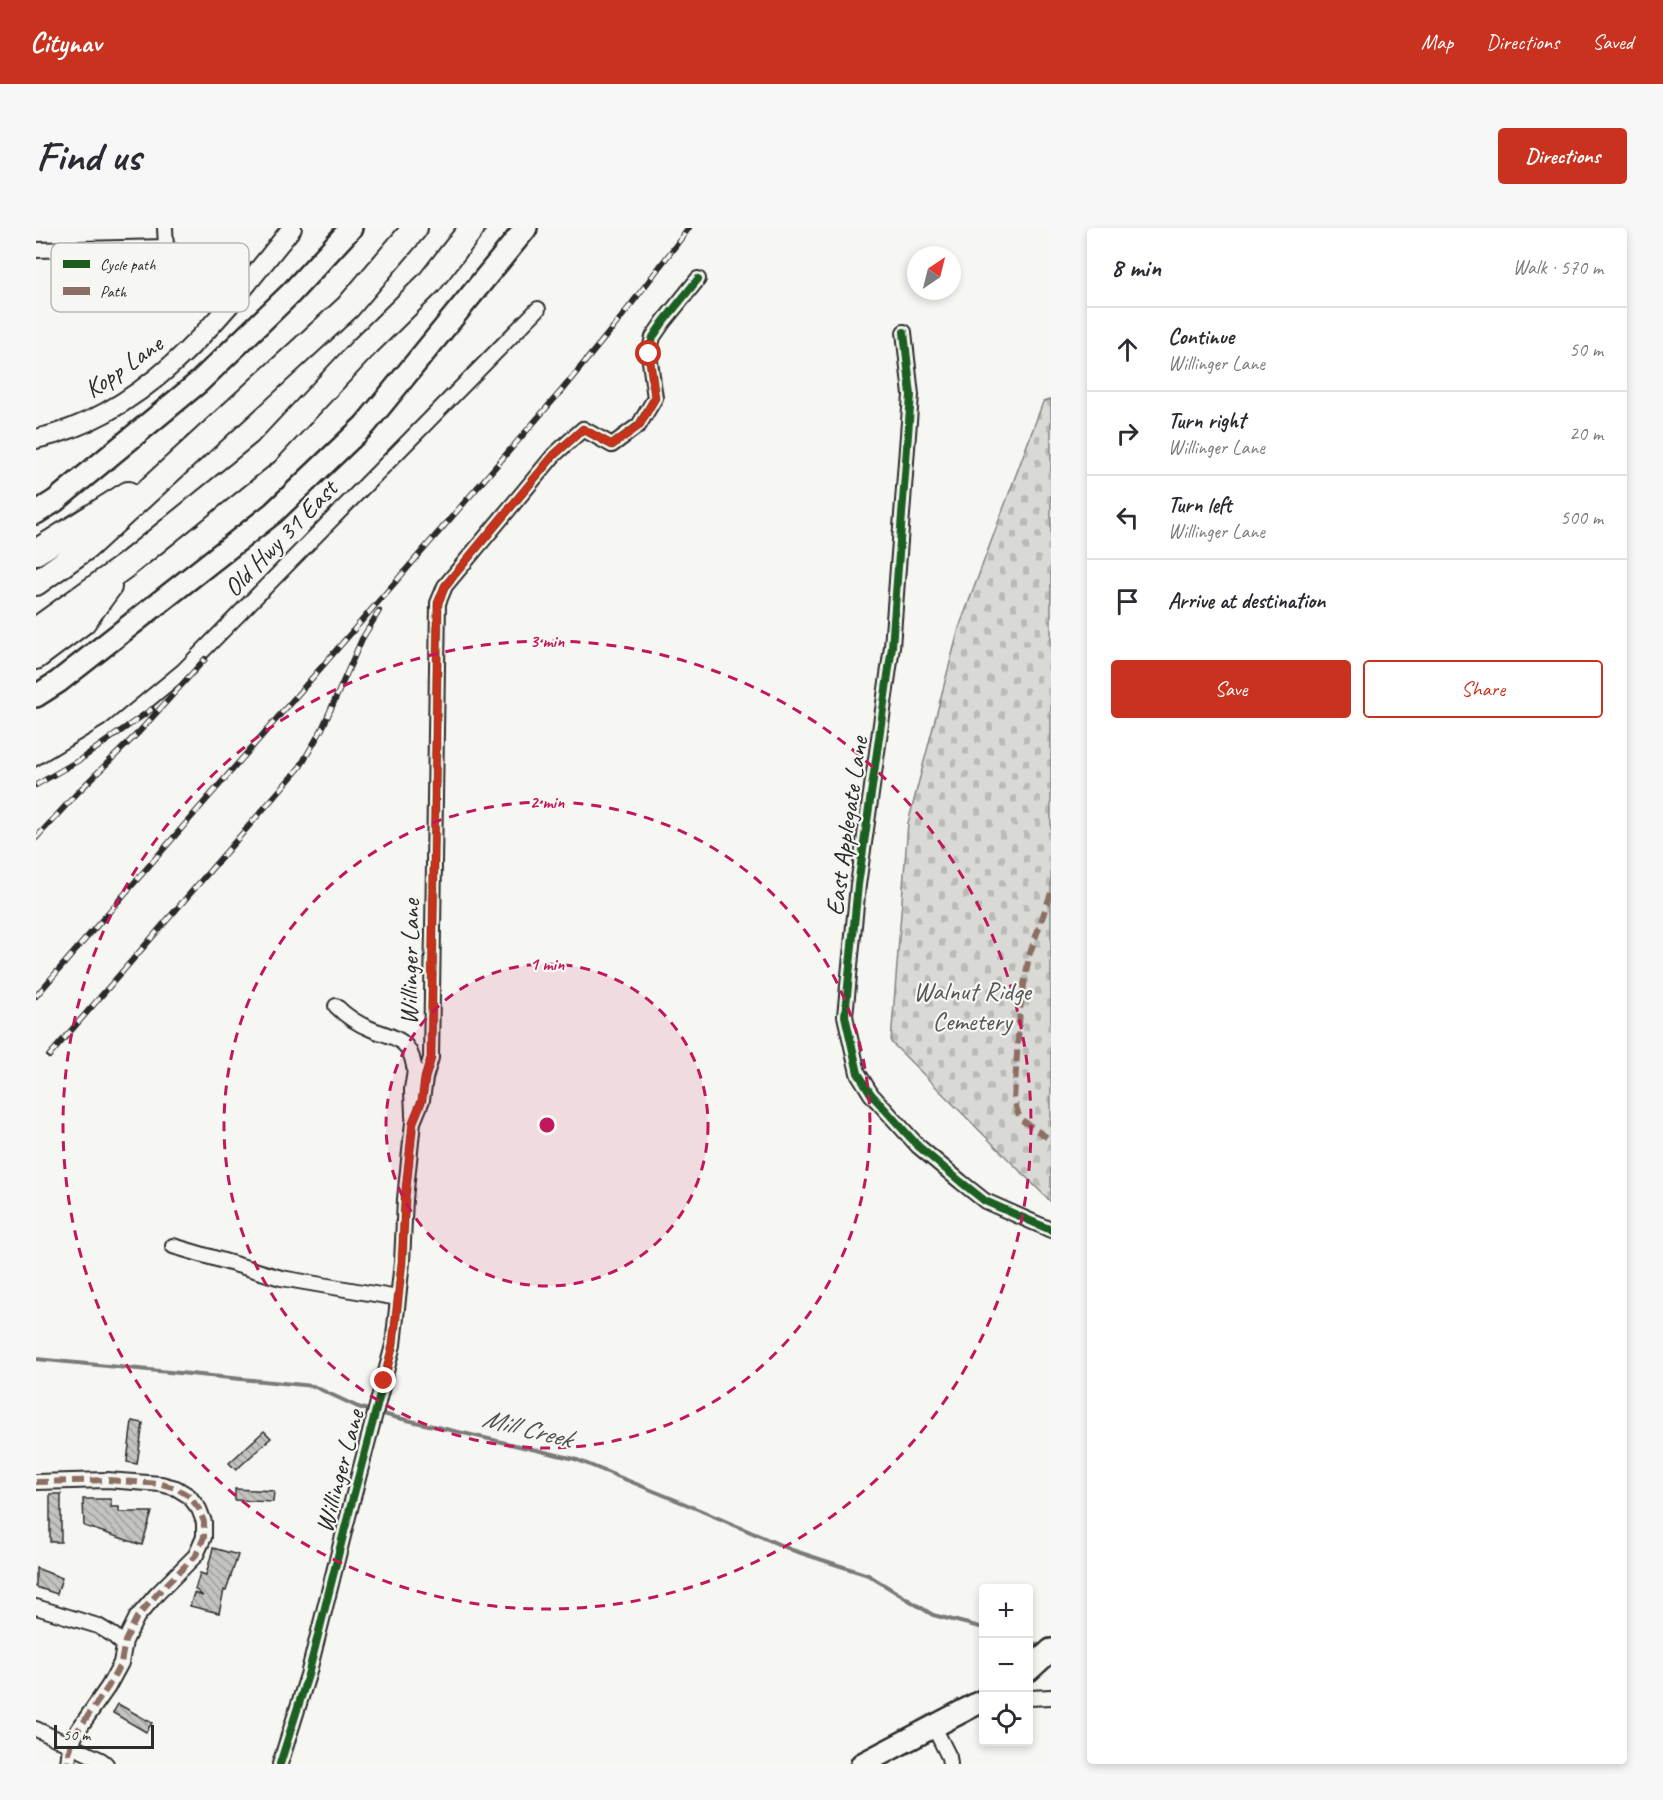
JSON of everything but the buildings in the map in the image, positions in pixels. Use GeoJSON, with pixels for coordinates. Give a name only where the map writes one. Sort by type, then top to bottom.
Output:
{"type":"FeatureCollection","features":[{"type":"Feature","properties":{"kind":"highway"},"geometry":{"type":"LineString","coordinates":[[36,583],[88,546],[348,307],[415,228]]}},
{"type":"Feature","properties":{"kind":"highway"},"geometry":{"type":"LineString","coordinates":[[36,630],[124,566],[266,452],[363,348],[429,283],[472,228]]}},
{"type":"Feature","properties":{"kind":"highway"},"geometry":{"type":"LineString","coordinates":[[36,552],[181,460]]}},
{"type":"Feature","properties":{"kind":"highway"},"geometry":{"type":"LineString","coordinates":[[36,657],[83,622],[124,566]]}},
{"type":"Feature","properties":{"kind":"main road"},"geometry":{"type":"LineString","coordinates":[[36,513],[55,501],[199,382],[291,293],[351,228]]}},
{"type":"Feature","properties":{"kind":"main road"},"geometry":{"type":"LineString","coordinates":[[36,696],[58,682],[273,513],[365,425],[526,228]]}},
{"type":"Feature","properties":{"kind":"main road"},"geometry":{"type":"LineString","coordinates":[[1033,1666],[1051,1650]]}},
{"type":"Feature","properties":{"kind":"main road"},"geometry":{"type":"LineString","coordinates":[[862,1764],[979,1703]]}},
{"type":"Feature","properties":{"kind":"street"},"geometry":{"type":"LineString","coordinates":[[165,228],[166,243]]}},
{"type":"Feature","properties":{"kind":"street","name":"Kopp Lane"},"geometry":{"type":"LineString","coordinates":[[249,281],[292,228]]}},
{"type":"Feature","properties":{"kind":"street"},"geometry":{"type":"LineString","coordinates":[[36,250],[51,250]]}},
{"type":"Feature","properties":{"kind":"street","name":"Willinger Lane"},"geometry":{"type":"LineString","coordinates":[[280,1764],[308,1675],[393,1345],[413,1122],[422,1100],[431,1058],[438,603],[445,586],[554,455],[583,429],[612,445],[639,426],[655,398],[649,354],[653,337],[698,279]]}},
{"type":"Feature","properties":{"kind":"street","name":"Old Hwy 31 East"},"geometry":{"type":"LineString","coordinates":[[36,776],[109,732],[183,672],[538,309]]}},
{"type":"Feature","properties":{"kind":"street","name":"Kopp Lane"},"geometry":{"type":"LineString","coordinates":[[36,439],[52,436],[86,422],[126,401],[189,350],[223,312]]}},
{"type":"Feature","properties":{"kind":"street","name":"East Applegate Lane"},"geometry":{"type":"LineString","coordinates":[[904,332],[911,395],[892,647],[858,885],[845,1016],[858,1073],[871,1094],[918,1146],[985,1201],[1051,1230]]}},
{"type":"Feature","properties":{"kind":"street"},"geometry":{"type":"LineString","coordinates":[[336,1006],[353,1020],[370,1029],[400,1039],[406,1045],[415,1068],[412,1087],[413,1122]]}},
{"type":"Feature","properties":{"kind":"street"},"geometry":{"type":"LineString","coordinates":[[173,1246],[281,1278],[398,1298]]}},
{"type":"Feature","properties":{"kind":"street"},"geometry":{"type":"LineString","coordinates":[[36,1482],[107,1480],[161,1484],[176,1488],[189,1496],[199,1509],[204,1522],[204,1537],[196,1555],[137,1617],[124,1645],[121,1663],[70,1746],[68,1764]]}},
{"type":"Feature","properties":{"kind":"street"},"geometry":{"type":"LineString","coordinates":[[36,1607],[98,1626],[124,1645]]}},
{"type":"Feature","properties":{"kind":"street"},"geometry":{"type":"LineString","coordinates":[[1033,1698],[1051,1697]]}},
{"type":"Feature","properties":{"kind":"street"},"geometry":{"type":"LineString","coordinates":[[934,1726],[950,1764]]}},
{"type":"Feature","properties":{"kind":"street"},"geometry":{"type":"LineString","coordinates":[[36,1729],[106,1764]]}},
{"type":"Feature","properties":{"kind":"green space","name":"Walnut Ridge Cemetery"},"geometry":{"type":"Polygon","coordinates":[[[1051,399],[1051,1202],[891,1042],[908,823],[959,628],[1043,402],[1051,399]]]}},
{"type":"Feature","properties":{"kind":"waterway","name":"Mill Creek"},"geometry":{"type":"LineString","coordinates":[[36,1359],[313,1386],[358,1407],[575,1459],[792,1550],[868,1575],[933,1615],[979,1627]]}},
{"type":"Feature","properties":{"kind":"waterway","name":"Mill Creek"},"geometry":{"type":"LineString","coordinates":[[1033,1643],[1045,1647]]}},
{"type":"Feature","properties":{"kind":"railway"},"geometry":{"type":"LineString","coordinates":[[36,996],[562,390],[620,319],[689,228]]}},
{"type":"Feature","properties":{"kind":"railway"},"geometry":{"type":"LineString","coordinates":[[49,1056],[300,767],[322,729],[362,639],[379,611]]}},
{"type":"Feature","properties":{"kind":"railway"},"geometry":{"type":"LineString","coordinates":[[36,838],[80,790],[139,732],[205,659]]}},
{"type":"Feature","properties":{"kind":"railway"},"geometry":{"type":"LineString","coordinates":[[36,785],[81,759],[152,709]]}},
{"type":"Feature","properties":{"kind":"marked path"},"geometry":{"type":"LineString","coordinates":[[1051,893],[1029,956],[1020,1009],[1014,1100],[1020,1119],[1051,1140]]}},
{"type":"Feature","properties":{"kind":"marked path"},"geometry":{"type":"LineString","coordinates":[[36,1482],[107,1480],[161,1484],[176,1488],[189,1496],[199,1509],[204,1522],[204,1537],[196,1555],[137,1617],[125,1641],[121,1663],[70,1746],[68,1764]]}},
{"type":"Feature","properties":{"kind":"cycle path"},"geometry":{"type":"LineString","coordinates":[[280,1764],[308,1675],[393,1345],[413,1122],[422,1100],[431,1058],[438,603],[445,586],[554,455],[583,429],[612,445],[639,425],[655,398],[649,354],[653,337],[698,279]]}},
{"type":"Feature","properties":{"kind":"cycle path"},"geometry":{"type":"LineString","coordinates":[[904,332],[911,395],[892,647],[858,885],[845,1016],[858,1073],[871,1094],[918,1146],[985,1201],[1051,1230]]}},
{"type":"Feature","properties":{"kind":"route"},"geometry":{"type":"LineString","coordinates":[[384,1381],[393,1345],[413,1122],[422,1100],[431,1058],[438,603],[445,586],[554,455],[583,429],[612,445],[639,426],[655,398],[649,354]]}}]}
